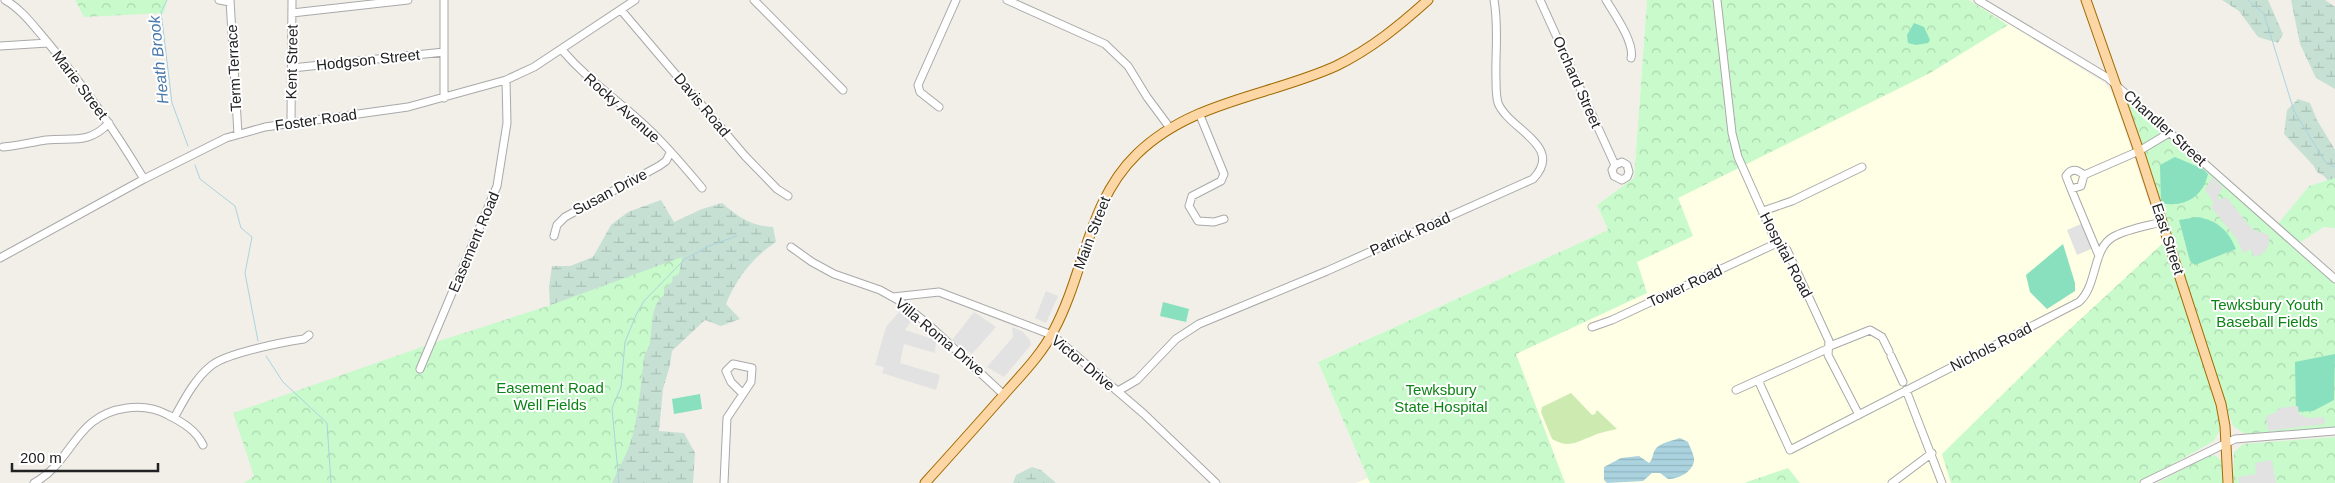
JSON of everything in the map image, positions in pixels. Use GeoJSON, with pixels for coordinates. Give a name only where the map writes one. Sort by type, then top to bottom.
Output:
{"type":"FeatureCollection","features":[{"type":"Feature","properties":{"kind":"main road","name":"Main Street"},"geometry":{"type":"LineString","coordinates":[[925,483],[1004,395],[1052,335],[1065,306],[1105,196],[1120,173],[1137,154],[1170,128],[1199,113],[1335,66],[1370,47],[1428,0]]}},
{"type":"Feature","properties":{"kind":"main road","name":"East Street"},"geometry":{"type":"LineString","coordinates":[[2086,0],[2139,151],[2221,404],[2226,442],[2228,483]]}},
{"type":"Feature","properties":{"kind":"street","name":"Marie Street"},"geometry":{"type":"LineString","coordinates":[[5,0],[24,14],[48,42],[109,123],[144,179]]}},
{"type":"Feature","properties":{"kind":"street","name":"Term Terrace"},"geometry":{"type":"LineString","coordinates":[[219,0],[230,1],[238,134]]}},
{"type":"Feature","properties":{"kind":"street","name":"Kent Street"},"geometry":{"type":"LineString","coordinates":[[291,123],[292,0]]}},
{"type":"Feature","properties":{"kind":"street"},"geometry":{"type":"LineString","coordinates":[[292,13],[408,0]]}},
{"type":"Feature","properties":{"kind":"street"},"geometry":{"type":"LineString","coordinates":[[444,0],[444,98]]}},
{"type":"Feature","properties":{"kind":"street","name":"Foster Road"},"geometry":{"type":"LineString","coordinates":[[0,258],[144,179],[238,134],[291,123],[408,107],[506,80],[534,67],[562,50],[635,0]]}},
{"type":"Feature","properties":{"kind":"street"},"geometry":{"type":"LineString","coordinates":[[754,0],[842,90]]}},
{"type":"Feature","properties":{"kind":"street"},"geometry":{"type":"LineString","coordinates":[[939,107],[923,96],[918,90],[918,85],[956,0]]}},
{"type":"Feature","properties":{"kind":"street"},"geometry":{"type":"LineString","coordinates":[[1007,0],[1105,44],[1128,66],[1170,128]]}},
{"type":"Feature","properties":{"kind":"street","name":"Patrick Road"},"geometry":{"type":"LineString","coordinates":[[1118,391],[1137,380],[1176,339],[1199,324],[1306,280],[1534,179],[1542,167],[1540,147],[1506,115],[1498,104],[1494,0]]}},
{"type":"Feature","properties":{"kind":"street","name":"Orchard Street"},"geometry":{"type":"LineString","coordinates":[[1540,0],[1615,165]]}},
{"type":"Feature","properties":{"kind":"street"},"geometry":{"type":"LineString","coordinates":[[1606,0],[1626,35],[1632,52],[1631,58]]}},
{"type":"Feature","properties":{"kind":"street","name":"Hospital Road"},"geometry":{"type":"LineString","coordinates":[[1717,0],[1732,133],[1741,166],[1777,243],[1787,250],[1828,348],[1835,372],[1859,415]]}},
{"type":"Feature","properties":{"kind":"street","name":"Chandler Street"},"geometry":{"type":"LineString","coordinates":[[1978,0],[2098,71],[2116,84],[2335,279]]}},
{"type":"Feature","properties":{"kind":"street","name":"Davis Road"},"geometry":{"type":"LineString","coordinates":[[621,10],[745,156],[777,189],[788,196]]}},
{"type":"Feature","properties":{"kind":"street"},"geometry":{"type":"LineString","coordinates":[[0,46],[48,42]]}},
{"type":"Feature","properties":{"kind":"street","name":"Rocky Avenue"},"geometry":{"type":"LineString","coordinates":[[562,50],[578,69],[641,121],[702,188]]}},
{"type":"Feature","properties":{"kind":"street","name":"Hodgson Street"},"geometry":{"type":"LineString","coordinates":[[292,68],[444,52]]}},
{"type":"Feature","properties":{"kind":"street","name":"Easement Road"},"geometry":{"type":"LineString","coordinates":[[420,369],[497,186],[507,123],[506,80]]}},
{"type":"Feature","properties":{"kind":"street"},"geometry":{"type":"LineString","coordinates":[[1199,113],[1224,174],[1221,181],[1192,196],[1189,206],[1198,221],[1214,222],[1224,219]]}},
{"type":"Feature","properties":{"kind":"street"},"geometry":{"type":"LineString","coordinates":[[3,148],[48,140],[79,140],[96,134],[109,123]]}},
{"type":"Feature","properties":{"kind":"street"},"geometry":{"type":"LineString","coordinates":[[2084,175],[2139,151],[2169,133]]}},
{"type":"Feature","properties":{"kind":"street","name":"Susan Drive"},"geometry":{"type":"LineString","coordinates":[[554,236],[557,225],[565,217],[659,166],[666,161],[670,153]]}},
{"type":"Feature","properties":{"kind":"street"},"geometry":{"type":"LineString","coordinates":[[1763,211],[1792,201],[1862,167]]}},
{"type":"Feature","properties":{"kind":"street"},"geometry":{"type":"LineString","coordinates":[[2084,175],[2076,170],[2068,173],[2066,176],[2099,256]]}},
{"type":"Feature","properties":{"kind":"street"},"geometry":{"type":"LineString","coordinates":[[2071,188],[2081,186],[2084,175]]}},
{"type":"Feature","properties":{"kind":"street","name":"Nichols Road"},"geometry":{"type":"LineString","coordinates":[[1758,380],[1790,450],[2079,302],[2089,290],[2099,256],[2114,237],[2162,222]]}},
{"type":"Feature","properties":{"kind":"street","name":"Tower Road"},"geometry":{"type":"LineString","coordinates":[[1592,327],[1612,320],[1777,243]]}},
{"type":"Feature","properties":{"kind":"street","name":"Villa Roma Drive"},"geometry":{"type":"LineString","coordinates":[[791,247],[812,262],[834,274],[893,297],[928,325],[1004,395]]}},
{"type":"Feature","properties":{"kind":"street","name":"Victor Drive"},"geometry":{"type":"LineString","coordinates":[[893,297],[939,292],[1052,335],[1118,391],[1216,483]]}},
{"type":"Feature","properties":{"kind":"street"},"geometry":{"type":"LineString","coordinates":[[1736,390],[1870,330],[1882,336],[1903,382]]}},
{"type":"Feature","properties":{"kind":"street"},"geometry":{"type":"LineString","coordinates":[[174,418],[198,381],[213,365],[232,356],[304,339],[309,336]]}},
{"type":"Feature","properties":{"kind":"street"},"geometry":{"type":"LineString","coordinates":[[724,483],[727,418],[743,394],[751,382],[752,368],[733,364],[726,371],[731,382],[743,394]]}},
{"type":"Feature","properties":{"kind":"street"},"geometry":{"type":"LineString","coordinates":[[1906,390],[1932,453],[1942,483]]}},
{"type":"Feature","properties":{"kind":"street"},"geometry":{"type":"LineString","coordinates":[[34,483],[53,468],[86,426],[105,413],[141,407],[157,410],[174,418],[194,432],[203,445]]}},
{"type":"Feature","properties":{"kind":"street"},"geometry":{"type":"LineString","coordinates":[[2144,483],[2235,439],[2335,431]]}},
{"type":"Feature","properties":{"kind":"street"},"geometry":{"type":"LineString","coordinates":[[1892,483],[1932,453]]}},
{"type":"Feature","properties":{"kind":"shaded area","name":"Tewksbury State Hospital"},"geometry":{"type":"Polygon","coordinates":[[[1647,0],[1969,0],[2105,83],[2113,95],[2207,375],[2220,421],[2219,432],[2214,441],[2139,483],[1356,483],[1368,478],[1318,362],[1608,230],[1597,205],[1634,178],[1647,0]]]}},
{"type":"Feature","properties":{"kind":"shaded area"},"geometry":{"type":"Polygon","coordinates":[[[2212,177],[2223,188],[2218,195],[2219,200],[2226,197],[2252,229],[2269,235],[2269,244],[2264,253],[2254,257],[2250,249],[2243,253],[2237,239],[2211,207],[2214,203],[2205,190],[2212,177]]]}},
{"type":"Feature","properties":{"kind":"shaded area"},"geometry":{"type":"Polygon","coordinates":[[[2088,221],[2098,246],[2077,255],[2067,230],[2088,221]]]}},
{"type":"Feature","properties":{"kind":"shaded area"},"geometry":{"type":"Polygon","coordinates":[[[1046,291],[1058,296],[1046,323],[1035,318],[1046,291]]]}},
{"type":"Feature","properties":{"kind":"shaded area"},"geometry":{"type":"Polygon","coordinates":[[[900,311],[911,321],[905,330],[936,340],[935,353],[904,344],[900,363],[940,375],[936,390],[882,373],[884,367],[875,365],[886,327],[900,311]]]}},
{"type":"Feature","properties":{"kind":"shaded area"},"geometry":{"type":"Polygon","coordinates":[[[974,312],[996,327],[972,354],[952,340],[974,312]]]}},
{"type":"Feature","properties":{"kind":"shaded area"},"geometry":{"type":"Polygon","coordinates":[[[1012,327],[1023,332],[1030,340],[1031,345],[1004,377],[987,367],[1013,337],[1012,327]]]}},
{"type":"Feature","properties":{"kind":"shaded area"},"geometry":{"type":"Polygon","coordinates":[[[2298,406],[2299,414],[2308,418],[2324,417],[2325,424],[2268,431],[2266,416],[2275,413],[2280,408],[2298,406]]]}},
{"type":"Feature","properties":{"kind":"shaded area"},"geometry":{"type":"Polygon","coordinates":[[[2272,460],[2276,483],[2239,483],[2238,477],[2256,474],[2255,463],[2272,460]]]}},
{"type":"Feature","properties":{"kind":"green space"},"geometry":{"type":"Polygon","coordinates":[[[75,0],[167,0],[164,13],[84,17],[75,0]]]}},
{"type":"Feature","properties":{"kind":"green space","name":"Tewksbury State Hospital"},"geometry":{"type":"Polygon","coordinates":[[[1647,0],[1969,0],[2008,25],[1930,73],[1678,198],[1693,236],[1637,262],[1647,293],[1516,354],[1565,483],[1370,483],[1318,362],[1608,230],[1597,205],[1634,178],[1647,0]]]}},
{"type":"Feature","properties":{"kind":"green space"},"geometry":{"type":"Polygon","coordinates":[[[2222,0],[2268,0],[2283,34],[2278,43],[2258,37],[2239,11],[2222,0]]]}},
{"type":"Feature","properties":{"kind":"green space"},"geometry":{"type":"Polygon","coordinates":[[[2291,0],[2325,0],[2335,7],[2335,89],[2316,78],[2300,44],[2291,0]]]}},
{"type":"Feature","properties":{"kind":"green space"},"geometry":{"type":"Polygon","coordinates":[[[1914,23],[1924,27],[1930,40],[1928,43],[1916,45],[1908,43],[1907,35],[1914,23]]]}},
{"type":"Feature","properties":{"kind":"green space","name":"Tewksbury Youth Baseball Fields"},"geometry":{"type":"Polygon","coordinates":[[[2126,99],[2335,283],[2335,427],[2245,434],[2233,426],[2126,99]]]}},
{"type":"Feature","properties":{"kind":"green space"},"geometry":{"type":"Polygon","coordinates":[[[2298,99],[2310,103],[2317,120],[2335,150],[2335,189],[2324,176],[2317,172],[2313,165],[2284,134],[2287,110],[2298,99]]]}},
{"type":"Feature","properties":{"kind":"green space"},"geometry":{"type":"Polygon","coordinates":[[[2175,157],[2203,169],[2208,174],[2202,189],[2191,199],[2177,204],[2161,203],[2160,165],[2175,157]]]}},
{"type":"Feature","properties":{"kind":"green space"},"geometry":{"type":"Polygon","coordinates":[[[2335,178],[2335,228],[2324,227],[2299,243],[2277,225],[2309,186],[2335,178]]]}},
{"type":"Feature","properties":{"kind":"green space"},"geometry":{"type":"Polygon","coordinates":[[[661,200],[674,222],[702,209],[722,203],[751,223],[773,227],[776,242],[760,254],[746,269],[730,295],[726,304],[740,319],[721,326],[705,320],[672,351],[663,389],[659,431],[684,433],[695,453],[693,483],[609,483],[551,330],[549,287],[552,266],[570,266],[593,257],[611,225],[628,212],[661,200]]]}},
{"type":"Feature","properties":{"kind":"green space"},"geometry":{"type":"Polygon","coordinates":[[[2198,217],[2222,227],[2236,249],[2195,265],[2190,261],[2179,220],[2198,217]]]}},
{"type":"Feature","properties":{"kind":"green space"},"geometry":{"type":"Polygon","coordinates":[[[2163,243],[2207,375],[2220,421],[2219,432],[2214,441],[2139,483],[1951,483],[1942,454],[2058,340],[2163,243]]]}},
{"type":"Feature","properties":{"kind":"green space"},"geometry":{"type":"Polygon","coordinates":[[[2063,244],[2075,283],[2075,291],[2047,309],[2030,292],[2026,275],[2063,244]]]}},
{"type":"Feature","properties":{"kind":"green space","name":"Easement Road Well Fields"},"geometry":{"type":"Polygon","coordinates":[[[682,257],[679,274],[673,277],[672,282],[664,289],[664,295],[654,310],[650,343],[644,358],[633,434],[612,483],[244,483],[254,476],[233,413],[436,342],[548,306],[682,257]]]}},
{"type":"Feature","properties":{"kind":"green space"},"geometry":{"type":"Polygon","coordinates":[[[1163,302],[1189,309],[1186,322],[1160,316],[1163,302]]]}},
{"type":"Feature","properties":{"kind":"green space"},"geometry":{"type":"Polygon","coordinates":[[[2335,354],[2334,400],[2313,411],[2296,412],[2295,362],[2335,354]]]}},
{"type":"Feature","properties":{"kind":"green space"},"geometry":{"type":"Polygon","coordinates":[[[1571,393],[1592,415],[1597,410],[1617,429],[1571,444],[1552,439],[1541,412],[1542,407],[1571,393]]]}},
{"type":"Feature","properties":{"kind":"green space"},"geometry":{"type":"Polygon","coordinates":[[[700,394],[702,409],[674,414],[672,399],[700,394]]]}},
{"type":"Feature","properties":{"kind":"green space"},"geometry":{"type":"Polygon","coordinates":[[[2335,437],[2335,483],[2233,483],[2234,452],[2243,444],[2335,437]]]}},
{"type":"Feature","properties":{"kind":"green space"},"geometry":{"type":"Polygon","coordinates":[[[2213,455],[2222,463],[2224,483],[2157,483],[2208,456],[2213,455]]]}},
{"type":"Feature","properties":{"kind":"green space"},"geometry":{"type":"Polygon","coordinates":[[[1032,467],[1041,470],[1056,483],[1013,483],[1016,475],[1032,467]]]}},
{"type":"Feature","properties":{"kind":"green space"},"geometry":{"type":"Polygon","coordinates":[[[1788,468],[1800,483],[1744,483],[1788,468]]]}},
{"type":"Feature","properties":{"kind":"water"},"geometry":{"type":"Polygon","coordinates":[[[1680,438],[1688,442],[1694,458],[1692,467],[1681,476],[1668,479],[1660,473],[1652,473],[1643,481],[1607,483],[1604,480],[1604,467],[1621,458],[1639,456],[1649,463],[1658,446],[1680,438]]]}},
{"type":"Feature","properties":{"kind":"waterway","name":"Heath Brook"},"geometry":{"type":"LineString","coordinates":[[167,0],[161,12],[172,103],[188,146]]}},
{"type":"Feature","properties":{"kind":"waterway"},"geometry":{"type":"LineString","coordinates":[[2248,0],[2264,14],[2294,111],[2326,163],[2335,167]]}},
{"type":"Feature","properties":{"kind":"waterway","name":"Heath Brook"},"geometry":{"type":"LineString","coordinates":[[195,165],[200,179],[235,206],[241,228],[252,237],[245,273],[258,341]]}},
{"type":"Feature","properties":{"kind":"waterway"},"geometry":{"type":"LineString","coordinates":[[619,483],[612,408],[621,387],[625,342],[636,315],[644,301],[685,259],[709,246],[737,236]]}},
{"type":"Feature","properties":{"kind":"waterway","name":"Heath Brook"},"geometry":{"type":"LineString","coordinates":[[266,356],[283,382],[327,423],[331,483]]}}]}
